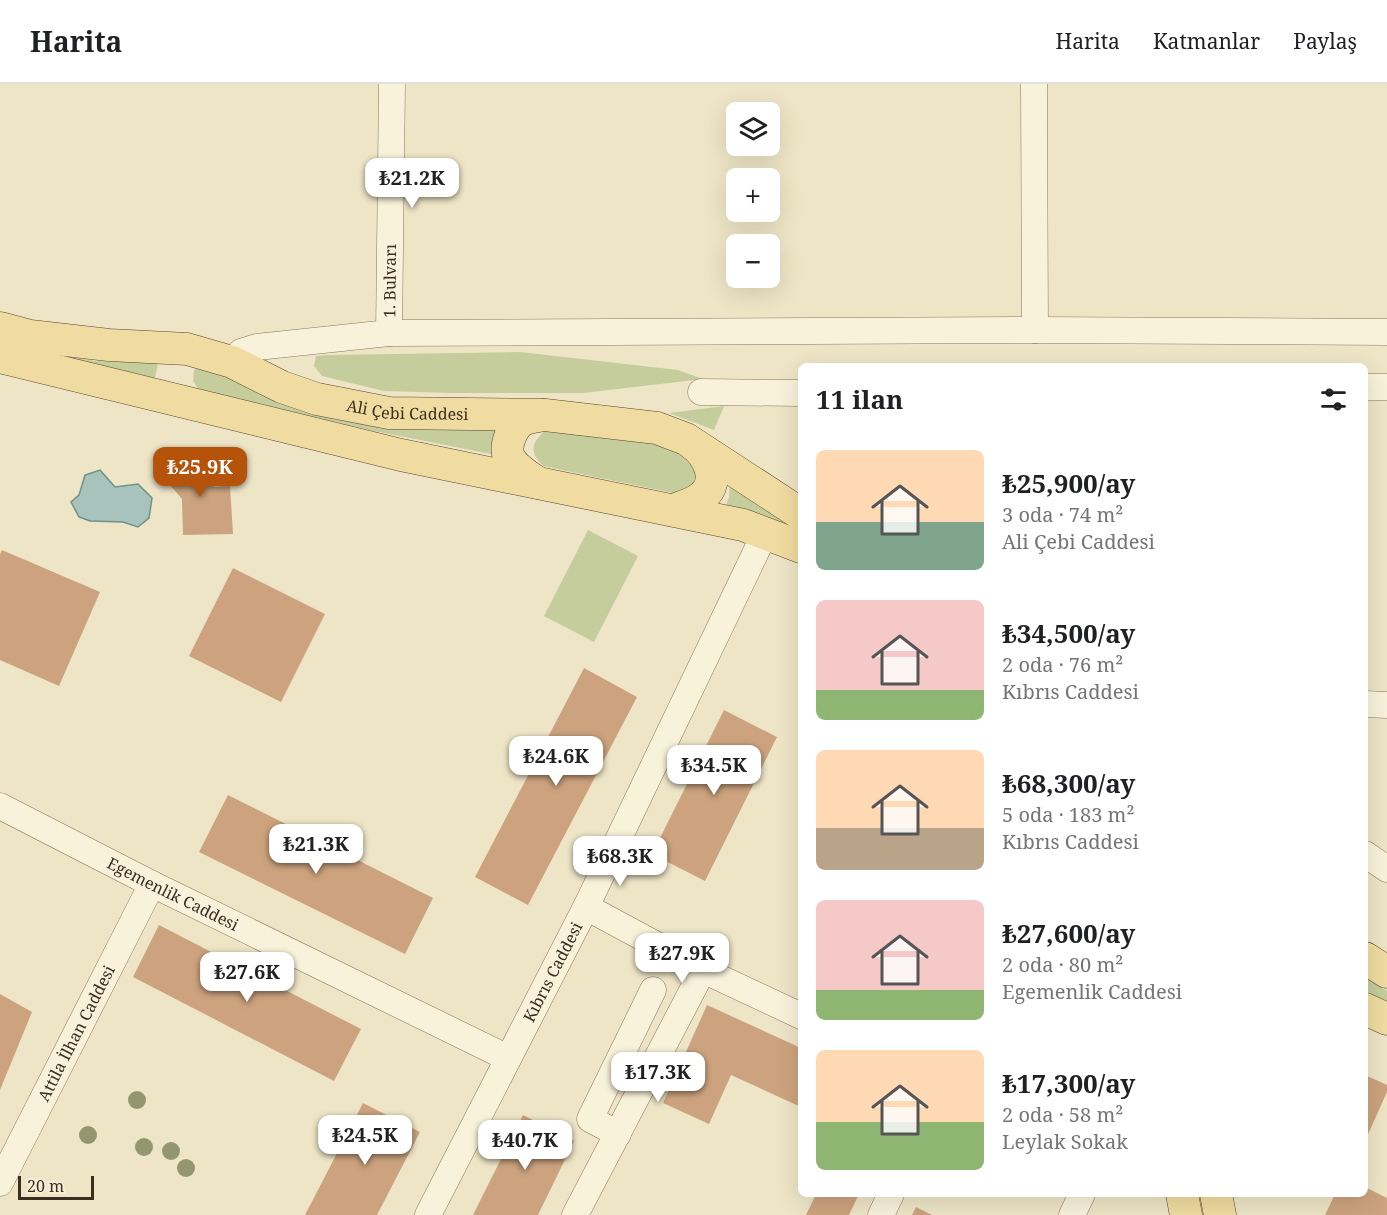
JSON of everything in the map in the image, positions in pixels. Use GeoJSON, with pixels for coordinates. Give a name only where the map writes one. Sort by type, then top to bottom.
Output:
{"type":"FeatureCollection","features":[{"type":"Feature","properties":{"kind":"main road","name":"Ali Çebi Caddesi"},"geometry":{"type":"LineString","coordinates":[[0,328],[30,336],[187,349],[232,362],[282,387],[317,399],[389,412],[545,415],[657,428],[686,439],[798,512]]}},
{"type":"Feature","properties":{"kind":"main road"},"geometry":{"type":"LineString","coordinates":[[178,400],[172,385],[172,372],[177,359],[187,349]]}},
{"type":"Feature","properties":{"kind":"main road"},"geometry":{"type":"LineString","coordinates":[[0,357],[401,455],[743,525],[798,546]]}},
{"type":"Feature","properties":{"kind":"main road"},"geometry":{"type":"LineString","coordinates":[[538,483],[520,470],[508,456],[508,443],[514,428],[523,420],[545,415]]}},
{"type":"Feature","properties":{"kind":"main road"},"geometry":{"type":"LineString","coordinates":[[673,510],[691,504],[705,495],[712,477],[709,461],[702,450],[686,439]]}},
{"type":"Feature","properties":{"kind":"main road"},"geometry":{"type":"LineString","coordinates":[[1368,960],[1387,972]]}},
{"type":"Feature","properties":{"kind":"main road"},"geometry":{"type":"LineString","coordinates":[[1368,1011],[1387,1019]]}},
{"type":"Feature","properties":{"kind":"main road"},"geometry":{"type":"LineString","coordinates":[[1217,1197],[1220,1215]]}},
{"type":"Feature","properties":{"kind":"street","name":"1. Bulvarı"},"geometry":{"type":"LineString","coordinates":[[389,333],[392,84]]}},
{"type":"Feature","properties":{"kind":"street"},"geometry":{"type":"LineString","coordinates":[[1034,84],[1035,330]]}},
{"type":"Feature","properties":{"kind":"street"},"geometry":{"type":"LineString","coordinates":[[232,362],[241,352],[257,346],[389,333],[1035,330],[1387,332]]}},
{"type":"Feature","properties":{"kind":"street"},"geometry":{"type":"LineString","coordinates":[[1368,387],[1387,387]]}},
{"type":"Feature","properties":{"kind":"street"},"geometry":{"type":"LineString","coordinates":[[701,392],[798,393]]}},
{"type":"Feature","properties":{"kind":"street","name":"Kıbrıs Caddesi"},"geometry":{"type":"LineString","coordinates":[[428,1215],[586,907],[765,533]]}},
{"type":"Feature","properties":{"kind":"street"},"geometry":{"type":"LineString","coordinates":[[1368,704],[1387,705]]}},
{"type":"Feature","properties":{"kind":"street","name":"Egemenlik Caddesi"},"geometry":{"type":"LineString","coordinates":[[0,806],[152,884],[508,1058]]}},
{"type":"Feature","properties":{"kind":"street"},"geometry":{"type":"LineString","coordinates":[[1368,856],[1387,869]]}},
{"type":"Feature","properties":{"kind":"street","name":"Attila İlhan Caddesi"},"geometry":{"type":"LineString","coordinates":[[0,1183],[152,884]]}},
{"type":"Feature","properties":{"kind":"street"},"geometry":{"type":"LineString","coordinates":[[586,907],[703,970],[798,1015]]}},
{"type":"Feature","properties":{"kind":"street"},"geometry":{"type":"LineString","coordinates":[[575,1215],[703,970]]}},
{"type":"Feature","properties":{"kind":"street"},"geometry":{"type":"LineString","coordinates":[[618,1134],[590,1119],[653,990]]}},
{"type":"Feature","properties":{"kind":"street"},"geometry":{"type":"LineString","coordinates":[[881,1215],[890,1197]]}},
{"type":"Feature","properties":{"kind":"street"},"geometry":{"type":"LineString","coordinates":[[1072,1215],[1081,1197]]}},
{"type":"Feature","properties":{"kind":"green space"},"geometry":{"type":"Polygon","coordinates":[[[33,352],[96,361],[158,363],[155,378],[33,352]]]}},
{"type":"Feature","properties":{"kind":"green space"},"geometry":{"type":"Polygon","coordinates":[[[520,352],[678,370],[703,379],[583,393],[384,391],[322,376],[314,366],[316,356],[329,355],[520,352]]]}},
{"type":"Feature","properties":{"kind":"green space"},"geometry":{"type":"Polygon","coordinates":[[[202,366],[502,426],[501,456],[369,430],[198,389],[193,381],[194,370],[202,366]]]}},
{"type":"Feature","properties":{"kind":"green space"},"geometry":{"type":"Polygon","coordinates":[[[724,406],[714,430],[669,413],[724,406]]]}},
{"type":"Feature","properties":{"kind":"green space"},"geometry":{"type":"Polygon","coordinates":[[[547,429],[679,447],[697,471],[693,484],[683,495],[543,466],[535,456],[534,447],[535,442],[547,429]]]}},
{"type":"Feature","properties":{"kind":"green space"},"geometry":{"type":"Polygon","coordinates":[[[730,482],[791,525],[724,510],[729,497],[730,482]]]}},
{"type":"Feature","properties":{"kind":"green space"},"geometry":{"type":"Polygon","coordinates":[[[588,530],[638,556],[594,642],[544,616],[588,530]]]}},
{"type":"Feature","properties":{"kind":"green space"},"geometry":{"type":"Polygon","coordinates":[[[1368,979],[1387,991],[1387,1001],[1368,994],[1368,979]]]}},
{"type":"Feature","properties":{"kind":"water"},"geometry":{"type":"Polygon","coordinates":[[[100,470],[115,487],[138,484],[152,498],[149,518],[138,527],[123,522],[90,521],[79,517],[71,502],[79,495],[85,475],[100,470]]]}},
{"type":"Feature","properties":{"kind":"building"},"geometry":{"type":"Polygon","coordinates":[[[197,453],[214,487],[230,486],[233,534],[183,535],[182,499],[158,471],[197,453]]]}},
{"type":"Feature","properties":{"kind":"building"},"geometry":{"type":"Polygon","coordinates":[[[2,550],[100,592],[59,686],[0,660],[0,554],[2,550]]]}},
{"type":"Feature","properties":{"kind":"building"},"geometry":{"type":"Polygon","coordinates":[[[233,568],[325,614],[281,702],[189,656],[233,568]]]}},
{"type":"Feature","properties":{"kind":"building"},"geometry":{"type":"Polygon","coordinates":[[[584,668],[637,697],[528,905],[475,877],[584,668]]]}},
{"type":"Feature","properties":{"kind":"building"},"geometry":{"type":"Polygon","coordinates":[[[724,710],[777,737],[705,881],[652,854],[724,710]]]}},
{"type":"Feature","properties":{"kind":"building"},"geometry":{"type":"Polygon","coordinates":[[[228,795],[433,898],[405,954],[199,852],[228,795]]]}},
{"type":"Feature","properties":{"kind":"building"},"geometry":{"type":"Polygon","coordinates":[[[159,925],[361,1029],[334,1081],[133,977],[159,925]]]}},
{"type":"Feature","properties":{"kind":"building"},"geometry":{"type":"Polygon","coordinates":[[[0,994],[32,1012],[0,1090],[0,994]]]}},
{"type":"Feature","properties":{"kind":"building"},"geometry":{"type":"Polygon","coordinates":[[[707,1005],[798,1047],[798,1106],[731,1075],[709,1124],[663,1103],[707,1005]]]}},
{"type":"Feature","properties":{"kind":"building"},"geometry":{"type":"Polygon","coordinates":[[[1368,1076],[1387,1085],[1387,1092],[1368,1134],[1368,1076]]]}},
{"type":"Feature","properties":{"kind":"building"},"geometry":{"type":"Polygon","coordinates":[[[363,1103],[420,1132],[377,1215],[305,1215],[363,1103]]]}},
{"type":"Feature","properties":{"kind":"building"},"geometry":{"type":"Polygon","coordinates":[[[523,1115],[574,1141],[538,1215],[473,1215],[523,1115]]]}},
{"type":"Feature","properties":{"kind":"building"},"geometry":{"type":"Polygon","coordinates":[[[1368,1188],[1387,1198],[1387,1215],[1325,1215],[1334,1197],[1368,1197],[1368,1188]]]}},
{"type":"Feature","properties":{"kind":"building"},"geometry":{"type":"Polygon","coordinates":[[[815,1197],[858,1197],[849,1215],[806,1215],[815,1197]]]}},
{"type":"Feature","properties":{"kind":"building"},"geometry":{"type":"Polygon","coordinates":[[[916,1207],[932,1215],[912,1215],[916,1207]]]}}]}
